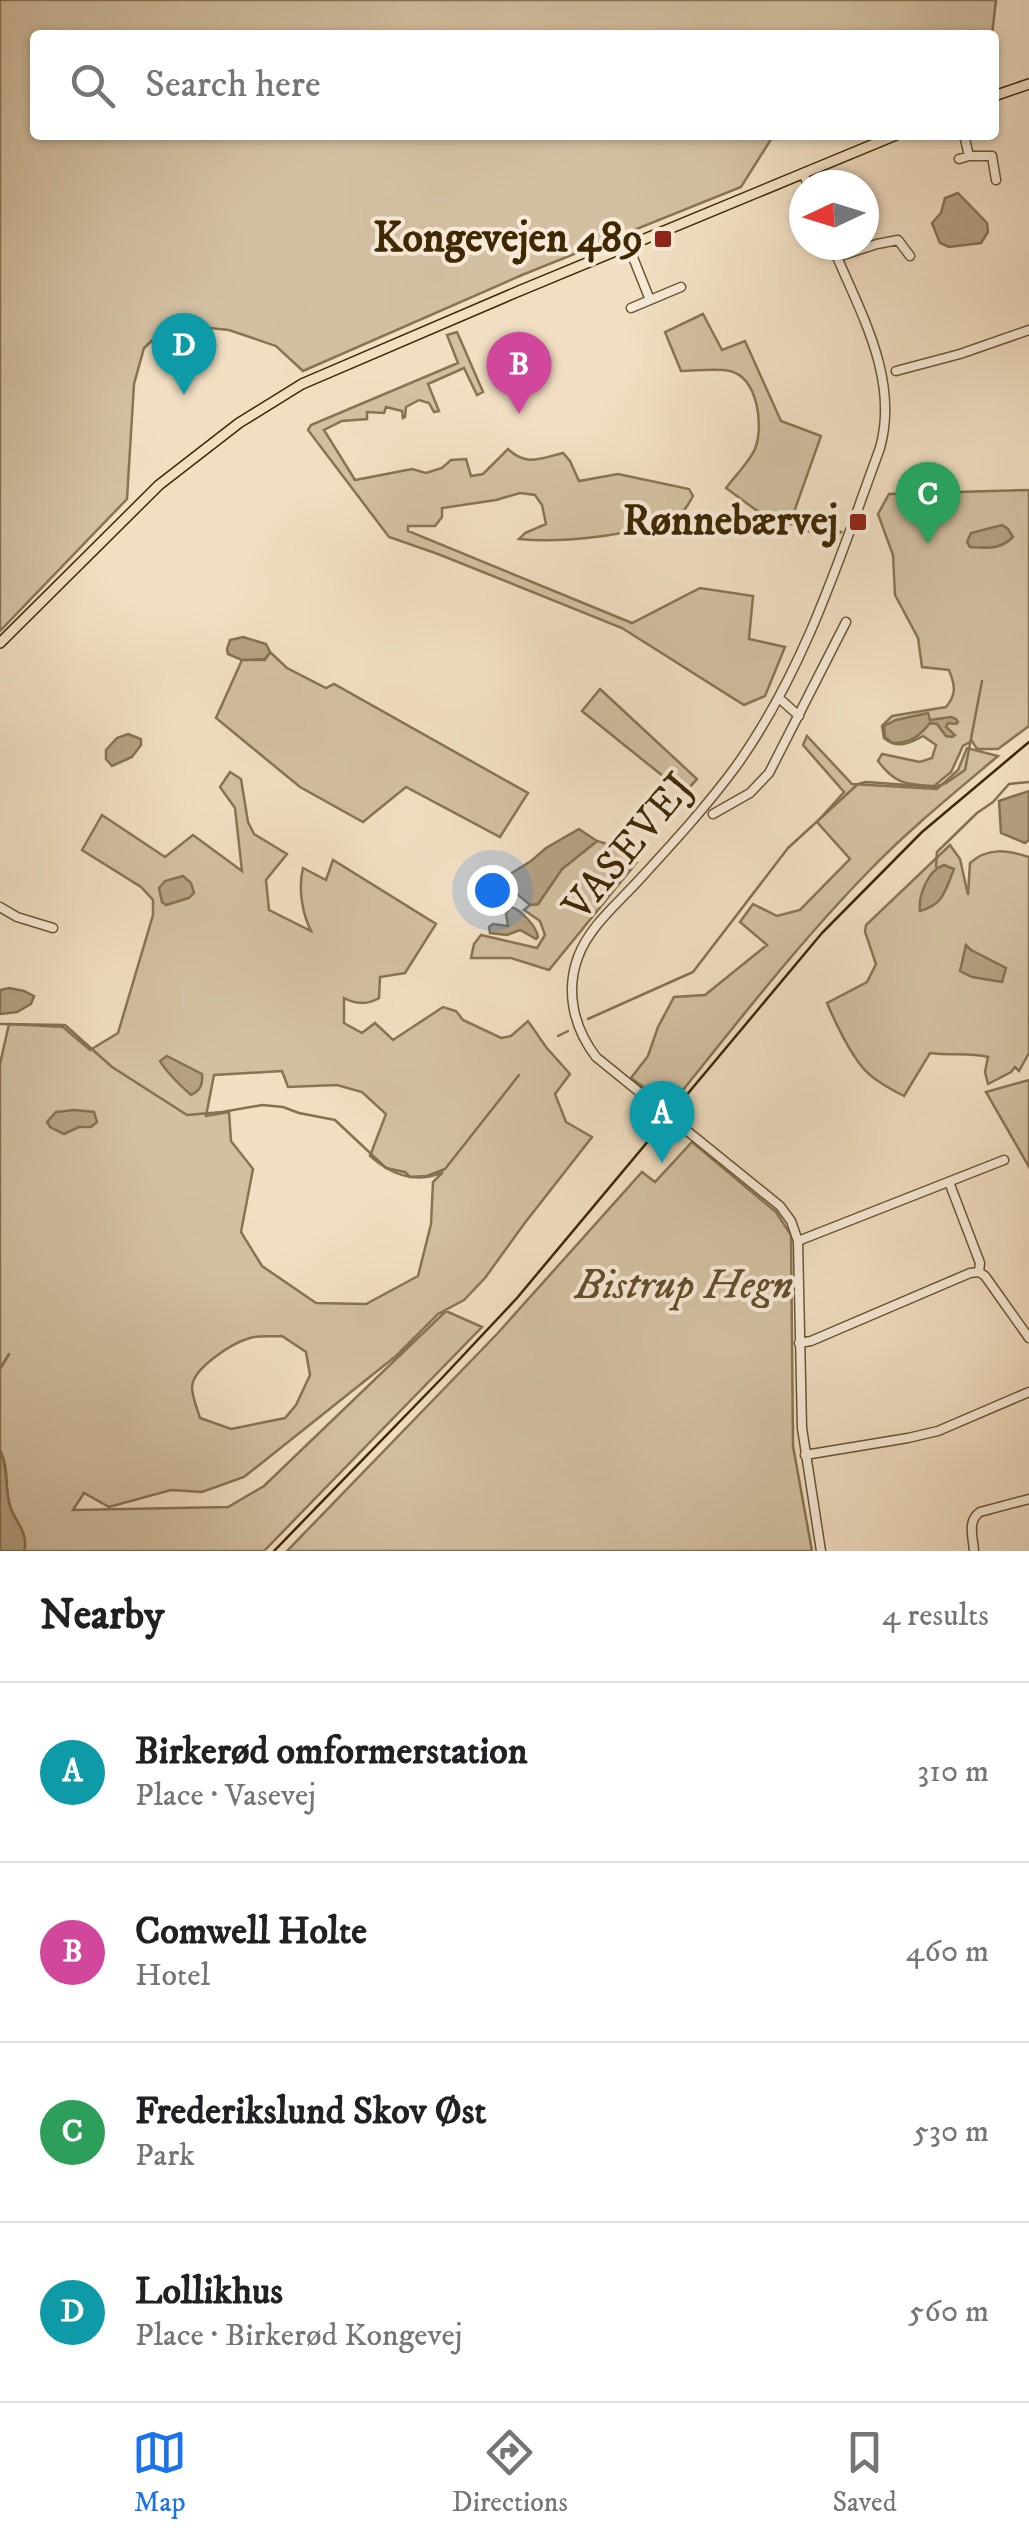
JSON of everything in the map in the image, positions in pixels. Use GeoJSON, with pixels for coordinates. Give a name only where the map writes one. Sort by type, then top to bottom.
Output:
{"type":"FeatureCollection","features":[{"type":"Feature","properties":{"kind":"main road"},"geometry":{"type":"LineString","coordinates":[[999,94],[1029,84]]}},
{"type":"Feature","properties":{"kind":"main road"},"geometry":{"type":"LineString","coordinates":[[813,170],[884,140]]}},
{"type":"Feature","properties":{"kind":"main road"},"geometry":{"type":"LineString","coordinates":[[0,643],[139,503],[239,422],[315,378],[789,180]]}},
{"type":"Feature","properties":{"kind":"street"},"geometry":{"type":"LineString","coordinates":[[964,140],[964,157],[992,156],[996,180]]}},
{"type":"Feature","properties":{"kind":"street"},"geometry":{"type":"LineString","coordinates":[[879,244],[898,240],[910,256]]}},
{"type":"Feature","properties":{"kind":"street"},"geometry":{"type":"LineString","coordinates":[[628,246],[650,300]]}},
{"type":"Feature","properties":{"kind":"street","name":"VASEVEJ"},"geometry":{"type":"LineString","coordinates":[[798,1241],[780,1206],[596,1057],[578,1027],[572,992],[574,969],[589,937],[703,810],[748,748],[779,698],[829,589],[884,433],[886,407],[882,371],[838,260]]}},
{"type":"Feature","properties":{"kind":"street"},"geometry":{"type":"LineString","coordinates":[[631,308],[681,288]]}},
{"type":"Feature","properties":{"kind":"street"},"geometry":{"type":"LineString","coordinates":[[896,371],[1029,330]]}},
{"type":"Feature","properties":{"kind":"street","name":"VASEVEJ"},"geometry":{"type":"LineString","coordinates":[[714,814],[760,785],[780,754],[846,622]]}},
{"type":"Feature","properties":{"kind":"street"},"geometry":{"type":"LineString","coordinates":[[779,698],[799,716]]}},
{"type":"Feature","properties":{"kind":"street"},"geometry":{"type":"LineString","coordinates":[[0,907],[53,928]]}},
{"type":"Feature","properties":{"kind":"street"},"geometry":{"type":"LineString","coordinates":[[821,1551],[804,1455],[798,1241],[1004,1160]]}},
{"type":"Feature","properties":{"kind":"street"},"geometry":{"type":"LineString","coordinates":[[949,1182],[980,1263],[979,1272]]}},
{"type":"Feature","properties":{"kind":"street"},"geometry":{"type":"LineString","coordinates":[[799,1343],[811,1342],[979,1272],[986,1276],[1029,1338]]}},
{"type":"Feature","properties":{"kind":"street"},"geometry":{"type":"LineString","coordinates":[[804,1455],[938,1431],[1029,1392]]}},
{"type":"Feature","properties":{"kind":"street"},"geometry":{"type":"LineString","coordinates":[[974,1551],[974,1516],[1029,1499]]}},
{"type":"Feature","properties":{"kind":"green space"},"geometry":{"type":"Polygon","coordinates":[[[0,0],[996,0],[993,30],[30,30],[30,140],[770,140],[741,187],[522,275],[303,371],[276,346],[229,330],[170,324],[144,348],[134,384],[127,499],[0,631],[0,0]]]}},
{"type":"Feature","properties":{"kind":"green space"},"geometry":{"type":"Polygon","coordinates":[[[703,314],[722,350],[745,341],[781,421],[821,436],[794,512],[841,532],[831,540],[756,510],[726,488],[755,449],[758,416],[753,393],[739,375],[724,370],[681,371],[665,332],[703,314]]]}},
{"type":"Feature","properties":{"kind":"green space"},"geometry":{"type":"Polygon","coordinates":[[[457,332],[483,392],[477,395],[464,368],[428,384],[439,411],[434,412],[429,403],[419,400],[406,407],[403,418],[402,411],[386,407],[384,413],[367,412],[367,419],[342,421],[324,430],[355,480],[412,469],[426,473],[451,460],[466,459],[471,476],[483,474],[508,449],[528,459],[563,453],[579,481],[618,474],[689,489],[693,496],[680,514],[645,528],[601,536],[519,539],[546,524],[535,495],[520,493],[442,508],[442,517],[435,526],[408,526],[408,531],[632,623],[700,588],[753,596],[749,639],[785,647],[765,696],[744,705],[622,628],[389,537],[308,430],[311,425],[458,363],[447,335],[457,332]]]}},
{"type":"Feature","properties":{"kind":"green space"},"geometry":{"type":"Polygon","coordinates":[[[1029,490],[1029,726],[998,749],[977,749],[972,741],[963,746],[951,772],[934,786],[902,782],[878,761],[882,754],[920,762],[932,758],[936,745],[923,736],[908,743],[894,743],[884,738],[882,726],[892,716],[946,707],[954,685],[949,670],[922,667],[918,638],[895,595],[893,555],[878,514],[889,494],[1029,490]]]}},
{"type":"Feature","properties":{"kind":"green space"},"geometry":{"type":"Polygon","coordinates":[[[270,652],[287,668],[326,688],[334,684],[528,793],[500,837],[406,787],[363,822],[300,787],[216,718],[242,660],[265,660],[270,652]]]}},
{"type":"Feature","properties":{"kind":"green space"},"geometry":{"type":"Polygon","coordinates":[[[600,689],[697,779],[689,788],[669,781],[582,711],[600,689]]]}},
{"type":"Feature","properties":{"kind":"green space"},"geometry":{"type":"Polygon","coordinates":[[[807,736],[852,784],[937,789],[958,770],[967,748],[998,756],[898,842],[841,901],[670,1106],[631,1078],[648,1056],[674,997],[705,995],[767,945],[740,922],[753,904],[777,916],[800,910],[850,859],[817,822],[844,792],[803,745],[807,736]]]}},
{"type":"Feature","properties":{"kind":"green space"},"geometry":{"type":"Polygon","coordinates":[[[230,772],[241,779],[248,822],[254,834],[287,854],[266,880],[269,910],[311,931],[302,900],[303,868],[326,880],[333,860],[436,924],[405,973],[380,977],[379,998],[362,1003],[344,998],[344,1023],[362,1033],[375,1023],[393,1040],[443,1007],[501,1038],[511,1036],[528,1021],[570,1074],[555,1094],[566,1122],[592,1137],[464,1300],[438,1314],[396,1356],[244,1477],[202,1492],[171,1490],[109,1507],[84,1493],[73,1510],[228,1507],[264,1486],[446,1311],[482,1327],[264,1551],[24,1551],[25,1539],[10,1506],[0,1450],[0,1064],[9,1024],[63,1027],[90,1050],[118,1033],[153,915],[153,900],[141,887],[82,850],[102,815],[165,857],[193,835],[242,871],[235,808],[220,787],[230,772]],[[282,1071],[214,1075],[206,1116],[229,1112],[231,1141],[253,1169],[241,1232],[262,1266],[316,1303],[366,1304],[418,1276],[431,1224],[433,1182],[443,1172],[413,1177],[387,1168],[370,1156],[386,1114],[362,1092],[337,1085],[288,1087],[282,1071]],[[282,1336],[242,1341],[206,1364],[192,1387],[200,1418],[231,1429],[285,1418],[310,1375],[306,1352],[282,1336]]]}},
{"type":"Feature","properties":{"kind":"green space"},"geometry":{"type":"Polygon","coordinates":[[[597,841],[617,847],[637,862],[549,970],[511,958],[471,958],[481,935],[537,948],[545,935],[540,921],[524,910],[538,904],[562,869],[597,841]]]}},
{"type":"Feature","properties":{"kind":"green space"},"geometry":{"type":"Polygon","coordinates":[[[950,845],[960,859],[968,895],[970,863],[977,858],[998,851],[1029,857],[1029,1053],[1019,1071],[1015,1067],[988,1084],[988,1057],[930,1053],[904,1096],[863,1068],[827,1003],[867,982],[876,964],[866,925],[950,845]]]}},
{"type":"Feature","properties":{"kind":"green space"},"geometry":{"type":"Polygon","coordinates":[[[1029,1080],[1029,1167],[986,1092],[1029,1080]]]}},
{"type":"Feature","properties":{"kind":"green space","name":"Bistrup Hegn"},"geometry":{"type":"Polygon","coordinates":[[[692,1142],[776,1212],[791,1235],[793,1446],[812,1551],[287,1551],[497,1334],[642,1172],[655,1182],[692,1142]]]}},
{"type":"Feature","properties":{"kind":"shaded area"},"geometry":{"type":"Polygon","coordinates":[[[958,193],[987,223],[988,232],[981,243],[949,247],[940,243],[932,223],[941,213],[945,198],[958,193]]]}},
{"type":"Feature","properties":{"kind":"shaded area"},"geometry":{"type":"Polygon","coordinates":[[[1002,525],[1013,537],[1003,544],[970,547],[967,542],[971,533],[1002,525]]]}},
{"type":"Feature","properties":{"kind":"shaded area"},"geometry":{"type":"Polygon","coordinates":[[[243,637],[266,644],[270,652],[265,659],[242,660],[228,654],[230,640],[243,637]]]}},
{"type":"Feature","properties":{"kind":"shaded area"},"geometry":{"type":"Polygon","coordinates":[[[928,713],[930,720],[956,719],[956,724],[948,723],[946,727],[955,735],[946,736],[937,724],[930,723],[909,740],[892,743],[885,737],[884,726],[928,713]]]}},
{"type":"Feature","properties":{"kind":"shaded area"},"geometry":{"type":"Polygon","coordinates":[[[128,734],[141,739],[141,745],[132,757],[112,766],[106,759],[106,750],[117,738],[128,734]]]}},
{"type":"Feature","properties":{"kind":"shaded area"},"geometry":{"type":"Polygon","coordinates":[[[1029,791],[1029,840],[1025,843],[1001,833],[999,801],[1029,791]]]}},
{"type":"Feature","properties":{"kind":"shaded area"},"geometry":{"type":"Polygon","coordinates":[[[579,829],[597,841],[562,869],[538,904],[530,905],[509,887],[507,876],[579,829]]]}},
{"type":"Feature","properties":{"kind":"shaded area"},"geometry":{"type":"Polygon","coordinates":[[[944,865],[954,869],[946,890],[934,905],[920,911],[925,884],[944,865]]]}},
{"type":"Feature","properties":{"kind":"shaded area"},"geometry":{"type":"Polygon","coordinates":[[[183,876],[194,893],[166,905],[159,888],[165,881],[183,876]]]}},
{"type":"Feature","properties":{"kind":"shaded area"},"geometry":{"type":"Polygon","coordinates":[[[511,907],[531,924],[536,939],[520,930],[507,935],[490,933],[493,924],[508,926],[506,914],[511,907]]]}},
{"type":"Feature","properties":{"kind":"shaded area"},"geometry":{"type":"Polygon","coordinates":[[[966,945],[1006,968],[1002,982],[960,971],[966,945]]]}},
{"type":"Feature","properties":{"kind":"shaded area"},"geometry":{"type":"Polygon","coordinates":[[[9,988],[34,996],[31,1004],[17,1012],[0,1014],[0,990],[9,988]]]}},
{"type":"Feature","properties":{"kind":"shaded area"},"geometry":{"type":"Polygon","coordinates":[[[167,1056],[202,1074],[197,1091],[191,1095],[170,1074],[160,1061],[167,1056]]]}},
{"type":"Feature","properties":{"kind":"shaded area"},"geometry":{"type":"Polygon","coordinates":[[[56,1112],[94,1112],[97,1122],[64,1134],[47,1122],[56,1112]]]}},
{"type":"Feature","properties":{"kind":"shaded area"},"geometry":{"type":"Polygon","coordinates":[[[0,1450],[10,1506],[25,1539],[24,1551],[0,1551],[0,1450]]]}},
{"type":"Feature","properties":{"kind":"waterway"},"geometry":{"type":"LineString","coordinates":[[588,1019],[693,972],[788,848],[858,784],[935,787],[965,770],[982,681]]}},
{"type":"Feature","properties":{"kind":"waterway"},"geometry":{"type":"LineString","coordinates":[[936,867],[937,852],[977,813],[1009,784],[1029,782]]}},
{"type":"Feature","properties":{"kind":"waterway"},"geometry":{"type":"LineString","coordinates":[[0,1024],[65,1025],[112,1067],[187,1115],[262,1105],[335,1120],[386,1168],[410,1177],[445,1169],[519,1075]]}},
{"type":"Feature","properties":{"kind":"waterway"},"geometry":{"type":"LineString","coordinates":[[558,1036],[568,1031]]}},
{"type":"Feature","properties":{"kind":"waterway"},"geometry":{"type":"LineString","coordinates":[[0,1369],[9,1354]]}},
{"type":"Feature","properties":{"kind":"tram line"},"geometry":{"type":"LineString","coordinates":[[274,1551],[517,1298],[822,933],[922,832],[1029,742]]}},
{"type":"Feature","properties":{"kind":"place","name":"Kongevejen 489"},"geometry":{"type":"Point","coordinates":[663,239]}},
{"type":"Feature","properties":{"kind":"place","name":"Lollikhus"},"geometry":{"type":"Point","coordinates":[184,395]}},
{"type":"Feature","properties":{"kind":"place","name":"Comwell Holte"},"geometry":{"type":"Point","coordinates":[519,414]}},
{"type":"Feature","properties":{"kind":"place","name":"Rønnebærvej"},"geometry":{"type":"Point","coordinates":[858,522]}},
{"type":"Feature","properties":{"kind":"place","name":"Frederikslund Skov Øst"},"geometry":{"type":"Point","coordinates":[928,544]}},
{"type":"Feature","properties":{"kind":"place","name":"Birkerød omformerstation"},"geometry":{"type":"Point","coordinates":[662,1163]}}]}
